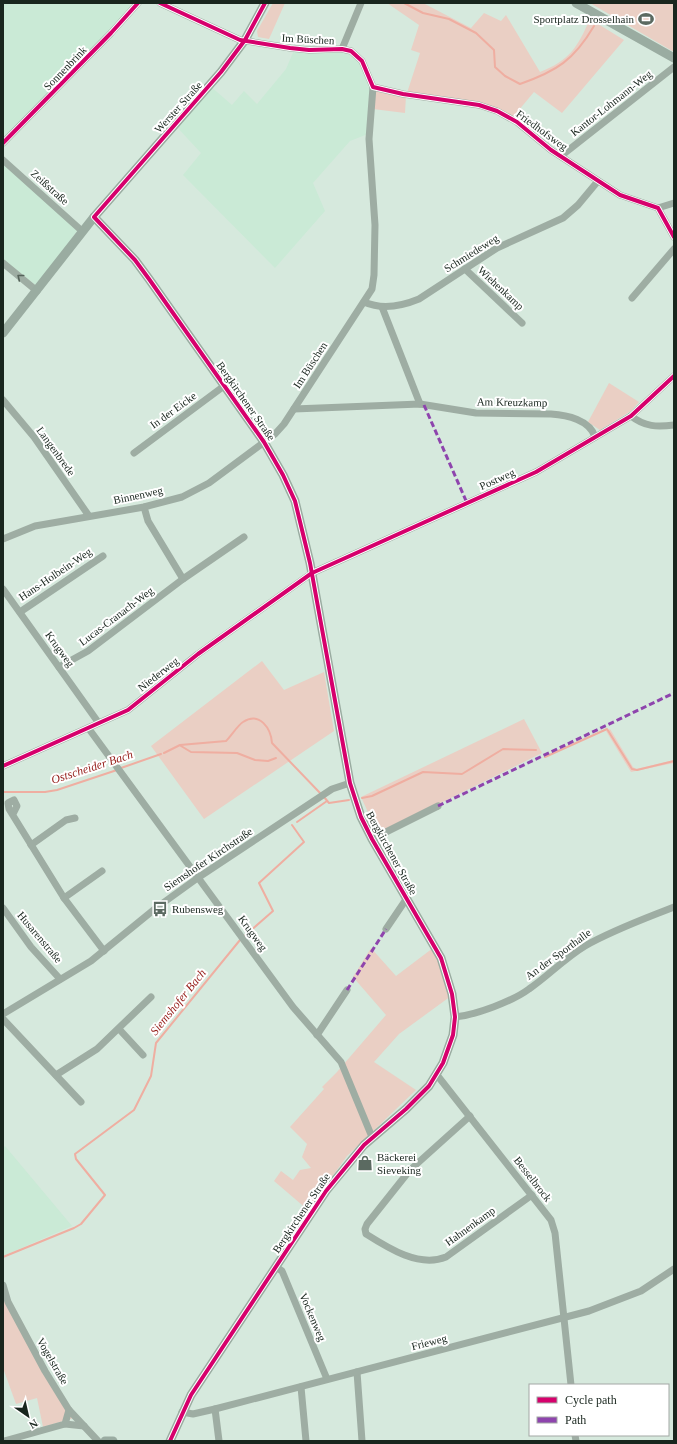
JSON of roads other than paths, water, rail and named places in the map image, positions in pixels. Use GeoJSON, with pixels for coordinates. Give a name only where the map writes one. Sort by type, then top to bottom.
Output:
{"type":"FeatureCollection","features":[{"type":"Feature","properties":{"kind":"street","name":"Sonnenbrink"},"geometry":{"type":"LineString","coordinates":[[3,143],[111,33],[138,3]]}},
{"type":"Feature","properties":{"kind":"street","name":"Im Büschen"},"geometry":{"type":"LineString","coordinates":[[160,3],[245,40],[309,50],[342,49],[351,51],[362,61],[373,87],[369,154],[376,225],[372,289],[284,424],[264,442]]}},
{"type":"Feature","properties":{"kind":"street","name":"Werster Straße"},"geometry":{"type":"LineString","coordinates":[[3,333],[82,231],[222,72],[245,40],[265,3]]}},
{"type":"Feature","properties":{"kind":"street"},"geometry":{"type":"LineString","coordinates":[[342,49],[361,3]]}},
{"type":"Feature","properties":{"kind":"street"},"geometry":{"type":"LineString","coordinates":[[576,3],[674,58]]}},
{"type":"Feature","properties":{"kind":"street","name":"Kantor-Lohmann-Weg"},"geometry":{"type":"LineString","coordinates":[[561,156],[674,67]]}},
{"type":"Feature","properties":{"kind":"street","name":"Friedhofsweg"},"geometry":{"type":"LineString","coordinates":[[373,87],[403,94],[479,105],[498,111],[518,122],[551,150],[620,195],[658,208]]}},
{"type":"Feature","properties":{"kind":"street","name":"Zeißstraße"},"geometry":{"type":"LineString","coordinates":[[3,160],[82,231]]}},
{"type":"Feature","properties":{"kind":"street","name":"Schmiedeweg"},"geometry":{"type":"LineString","coordinates":[[364,302],[382,307],[406,304],[419,299],[497,248],[563,218],[578,205],[598,181]]}},
{"type":"Feature","properties":{"kind":"street"},"geometry":{"type":"LineString","coordinates":[[674,203],[658,208],[674,237]]}},
{"type":"Feature","properties":{"kind":"street","name":"Bergkirchener Straße"},"geometry":{"type":"LineString","coordinates":[[94,217],[135,260],[264,442],[283,475],[295,501],[303,527],[312,573],[350,783],[361,817],[372,839],[441,958],[452,994],[455,1017],[447,1053],[437,1075],[419,1098],[372,1137],[354,1155],[326,1191],[191,1396],[182,1412],[170,1441]]}},
{"type":"Feature","properties":{"kind":"street"},"geometry":{"type":"LineString","coordinates":[[632,298],[674,249]]}},
{"type":"Feature","properties":{"kind":"street"},"geometry":{"type":"LineString","coordinates":[[3,263],[37,291]]}},
{"type":"Feature","properties":{"kind":"street","name":"Wiehenkamp"},"geometry":{"type":"LineString","coordinates":[[465,269],[522,323]]}},
{"type":"Feature","properties":{"kind":"street"},"geometry":{"type":"LineString","coordinates":[[382,307],[420,404]]}},
{"type":"Feature","properties":{"kind":"street","name":"Postweg"},"geometry":{"type":"LineString","coordinates":[[312,573],[536,472],[631,416],[674,376]]}},
{"type":"Feature","properties":{"kind":"street","name":"In der Eicke"},"geometry":{"type":"LineString","coordinates":[[134,453],[224,386]]}},
{"type":"Feature","properties":{"kind":"street","name":"Langenbrede"},"geometry":{"type":"LineString","coordinates":[[3,400],[34,437],[89,516]]}},
{"type":"Feature","properties":{"kind":"street","name":"Am Kreuzkamp"},"geometry":{"type":"LineString","coordinates":[[294,409],[420,404],[476,413],[563,415],[584,423],[593,430],[595,437]]}},
{"type":"Feature","properties":{"kind":"street"},"geometry":{"type":"LineString","coordinates":[[631,416],[639,423],[653,427],[674,426]]}},
{"type":"Feature","properties":{"kind":"street","name":"Binnenweg"},"geometry":{"type":"LineString","coordinates":[[3,539],[35,526],[144,507],[182,497],[198,489],[264,442]]}},
{"type":"Feature","properties":{"kind":"street"},"geometry":{"type":"LineString","coordinates":[[144,507],[148,521],[183,579]]}},
{"type":"Feature","properties":{"kind":"street","name":"Lucas-Cranach-Weg"},"geometry":{"type":"LineString","coordinates":[[59,667],[88,651],[183,579],[244,537]]}},
{"type":"Feature","properties":{"kind":"street","name":"Hans-Holbein-Weg"},"geometry":{"type":"LineString","coordinates":[[20,612],[103,556]]}},
{"type":"Feature","properties":{"kind":"street","name":"Niederweg"},"geometry":{"type":"LineString","coordinates":[[3,766],[89,729],[98,722],[128,710],[198,654],[312,573]]}},
{"type":"Feature","properties":{"kind":"street","name":"Krugweg"},"geometry":{"type":"LineString","coordinates":[[3,589],[98,722]]}},
{"type":"Feature","properties":{"kind":"street","name":"Krugweg"},"geometry":{"type":"LineString","coordinates":[[89,729],[293,1007],[341,1062],[372,1137]]}},
{"type":"Feature","properties":{"kind":"street","name":"Siemshofer Kirchstraße"},"geometry":{"type":"LineString","coordinates":[[3,1014],[104,951],[156,908],[198,877],[332,790],[350,783]]}},
{"type":"Feature","properties":{"kind":"street"},"geometry":{"type":"LineString","coordinates":[[372,839],[438,806]]}},
{"type":"Feature","properties":{"kind":"street"},"geometry":{"type":"LineString","coordinates":[[13,814],[64,898],[104,951]]}},
{"type":"Feature","properties":{"kind":"street"},"geometry":{"type":"LineString","coordinates":[[31,845],[66,820],[75,818]]}},
{"type":"Feature","properties":{"kind":"street"},"geometry":{"type":"LineString","coordinates":[[64,898],[102,871]]}},
{"type":"Feature","properties":{"kind":"street"},"geometry":{"type":"LineString","coordinates":[[386,929],[407,898]]}},
{"type":"Feature","properties":{"kind":"street","name":"An der Sporthalle"},"geometry":{"type":"LineString","coordinates":[[455,1017],[476,1012],[517,996],[528,990],[582,948],[604,935],[674,907]]}},
{"type":"Feature","properties":{"kind":"street","name":"Husarenstraße"},"geometry":{"type":"LineString","coordinates":[[3,908],[31,947],[60,978]]}},
{"type":"Feature","properties":{"kind":"street"},"geometry":{"type":"LineString","coordinates":[[317,1035],[346,990]]}},
{"type":"Feature","properties":{"kind":"street"},"geometry":{"type":"LineString","coordinates":[[56,1075],[97,1049],[151,997]]}},
{"type":"Feature","properties":{"kind":"street"},"geometry":{"type":"LineString","coordinates":[[3,1019],[81,1102]]}},
{"type":"Feature","properties":{"kind":"street"},"geometry":{"type":"LineString","coordinates":[[119,1029],[143,1055]]}},
{"type":"Feature","properties":{"kind":"street","name":"Besselbrock"},"geometry":{"type":"LineString","coordinates":[[437,1075],[551,1220],[555,1233],[565,1316],[571,1384]]}},
{"type":"Feature","properties":{"kind":"street","name":"Hahnenkamp"},"geometry":{"type":"LineString","coordinates":[[470,1116],[410,1170],[367,1224],[365,1229],[366,1234],[390,1249],[405,1255],[440,1259],[446,1257],[532,1195]]}},
{"type":"Feature","properties":{"kind":"street","name":"Vockenweg"},"geometry":{"type":"LineString","coordinates":[[276,1267],[282,1271],[327,1378]]}},
{"type":"Feature","properties":{"kind":"street","name":"Frieweg"},"geometry":{"type":"LineString","coordinates":[[182,1412],[193,1414],[215,1409],[327,1378],[496,1336],[604,1306],[641,1291],[674,1269]]}},
{"type":"Feature","properties":{"kind":"street","name":"Vogelstraße"},"geometry":{"type":"LineString","coordinates":[[3,1285],[8,1302],[45,1371],[69,1410],[98,1441]]}},
{"type":"Feature","properties":{"kind":"street"},"geometry":{"type":"LineString","coordinates":[[356,1372],[362,1441]]}},
{"type":"Feature","properties":{"kind":"street"},"geometry":{"type":"LineString","coordinates":[[301,1386],[306,1441]]}},
{"type":"Feature","properties":{"kind":"street"},"geometry":{"type":"LineString","coordinates":[[215,1409],[219,1441]]}},
{"type":"Feature","properties":{"kind":"street"},"geometry":{"type":"LineString","coordinates":[[65,1424],[69,1410]]}},
{"type":"Feature","properties":{"kind":"street"},"geometry":{"type":"LineString","coordinates":[[4,1441],[16,1440],[65,1424],[84,1426]]}},
{"type":"Feature","properties":{"kind":"street"},"geometry":{"type":"LineString","coordinates":[[105,1441],[113,1441]]}},
{"type":"Feature","properties":{"kind":"waterway"},"geometry":{"type":"LineString","coordinates":[[404,3],[423,13],[449,19],[476,33],[494,50],[495,67],[505,76],[520,84],[554,69],[572,56],[587,38],[594,26]]}},
{"type":"Feature","properties":{"kind":"waterway","name":"Ostscheider Bach"},"geometry":{"type":"LineString","coordinates":[[164,753],[180,745],[226,741],[241,723],[249,719],[259,720],[267,727],[272,743],[321,794]]}},
{"type":"Feature","properties":{"kind":"waterway","name":"Ostscheider Bach"},"geometry":{"type":"LineString","coordinates":[[545,757],[607,729],[632,769],[637,770],[674,761]]}},
{"type":"Feature","properties":{"kind":"waterway"},"geometry":{"type":"LineString","coordinates":[[181,746],[191,752],[237,753],[255,760],[268,761],[276,758]]}},
{"type":"Feature","properties":{"kind":"waterway","name":"Ostscheider Bach"},"geometry":{"type":"LineString","coordinates":[[362,798],[372,796],[423,772],[462,774],[503,749],[536,750]]}},
{"type":"Feature","properties":{"kind":"waterway","name":"Ostscheider Bach"},"geometry":{"type":"LineString","coordinates":[[121,768],[161,754]]}},
{"type":"Feature","properties":{"kind":"waterway","name":"Ostscheider Bach"},"geometry":{"type":"LineString","coordinates":[[3,792],[45,792],[57,790],[117,770]]}},
{"type":"Feature","properties":{"kind":"waterway","name":"Ostscheider Bach"},"geometry":{"type":"LineString","coordinates":[[324,797],[329,803],[349,800]]}},
{"type":"Feature","properties":{"kind":"waterway","name":"Siemshofer Bach"},"geometry":{"type":"LineString","coordinates":[[297,822],[327,801]]}},
{"type":"Feature","properties":{"kind":"waterway","name":"Siemshofer Bach"},"geometry":{"type":"LineString","coordinates":[[3,1257],[81,1224],[105,1195],[76,1159],[75,1154],[134,1110],[151,1076],[156,1043],[240,940],[273,911],[259,883],[304,842],[292,825]]}},
{"type":"Feature","properties":{"kind":"place","name":"Sportplatz Drosselhain"},"geometry":{"type":"Point","coordinates":[646,19]}},
{"type":"Feature","properties":{"kind":"place","name":"Rubensweg"},"geometry":{"type":"Point","coordinates":[160,909]}},
{"type":"Feature","properties":{"kind":"place","name":"Bäckerei Sieveking"},"geometry":{"type":"Point","coordinates":[365,1163]}}]}
